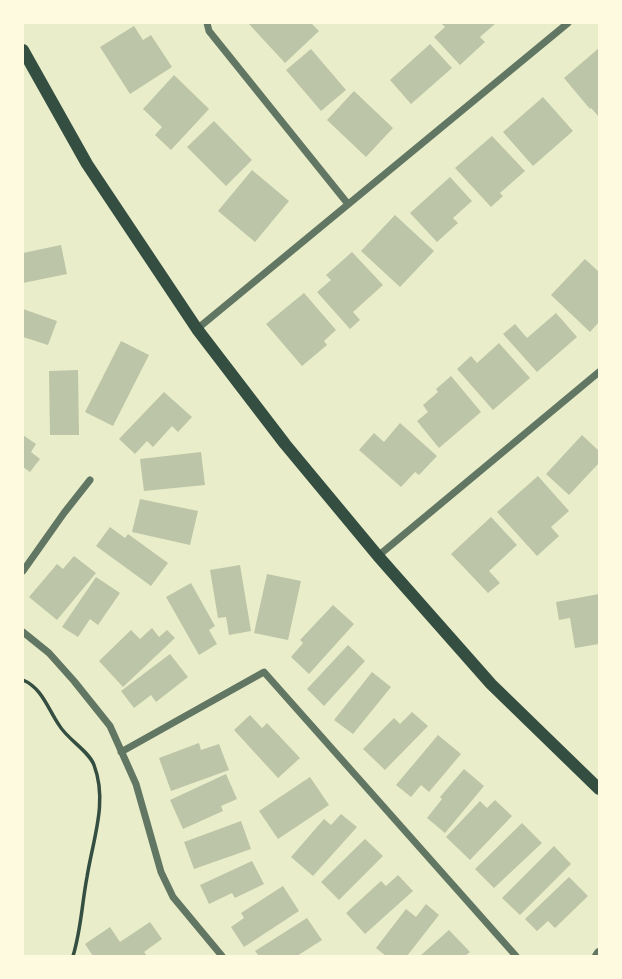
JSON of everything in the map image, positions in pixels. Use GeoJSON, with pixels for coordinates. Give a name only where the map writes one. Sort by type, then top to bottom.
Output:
{"type":"FeatureCollection","features":[{"type":"Feature","properties":{"kind":"main road"},"geometry":{"type":"LineString","coordinates":[[23,50],[88,163],[197,328],[285,444],[378,556],[491,684],[599,789]]}},
{"type":"Feature","properties":{"kind":"street"},"geometry":{"type":"LineString","coordinates":[[207,23],[209,31],[348,204]]}},
{"type":"Feature","properties":{"kind":"street"},"geometry":{"type":"LineString","coordinates":[[197,328],[568,23]]}},
{"type":"Feature","properties":{"kind":"street"},"geometry":{"type":"LineString","coordinates":[[378,556],[599,372]]}},
{"type":"Feature","properties":{"kind":"street"},"geometry":{"type":"LineString","coordinates":[[23,571],[90,480]]}},
{"type":"Feature","properties":{"kind":"street"},"geometry":{"type":"LineString","coordinates":[[23,632],[49,653],[110,726],[136,784],[161,872],[173,897],[222,956]]}},
{"type":"Feature","properties":{"kind":"street"},"geometry":{"type":"LineString","coordinates":[[121,752],[264,673],[516,956]]}},
{"type":"Feature","properties":{"kind":"path"},"geometry":{"type":"LineString","coordinates":[[23,680],[40,692],[62,730],[93,762],[100,785],[100,812],[73,956]]}},
{"type":"Feature","properties":{"kind":"building"},"geometry":{"type":"Polygon","coordinates":[[[248,23],[311,23],[319,31],[285,63],[248,23]]]}},
{"type":"Feature","properties":{"kind":"building"},"geometry":{"type":"Polygon","coordinates":[[[441,23],[496,23],[480,37],[485,42],[460,65],[434,37],[445,27],[441,23]]]}},
{"type":"Feature","properties":{"kind":"building"},"geometry":{"type":"Polygon","coordinates":[[[134,26],[143,40],[151,35],[172,67],[130,94],[100,47],[134,26]]]}},
{"type":"Feature","properties":{"kind":"building"},"geometry":{"type":"Polygon","coordinates":[[[430,44],[452,68],[411,104],[390,80],[430,44]]]}},
{"type":"Feature","properties":{"kind":"building"},"geometry":{"type":"Polygon","coordinates":[[[599,48],[599,117],[564,78],[599,48]]]}},
{"type":"Feature","properties":{"kind":"building"},"geometry":{"type":"Polygon","coordinates":[[[311,49],[346,90],[321,111],[286,70],[311,49]]]}},
{"type":"Feature","properties":{"kind":"building"},"geometry":{"type":"Polygon","coordinates":[[[174,75],[209,109],[171,150],[155,135],[162,127],[143,109],[174,75]]]}},
{"type":"Feature","properties":{"kind":"building"},"geometry":{"type":"Polygon","coordinates":[[[354,91],[393,128],[366,157],[327,120],[354,91]]]}},
{"type":"Feature","properties":{"kind":"building"},"geometry":{"type":"Polygon","coordinates":[[[543,97],[573,131],[533,166],[503,132],[543,97]]]}},
{"type":"Feature","properties":{"kind":"building"},"geometry":{"type":"Polygon","coordinates":[[[214,121],[252,160],[226,186],[187,147],[214,121]]]}},
{"type":"Feature","properties":{"kind":"building"},"geometry":{"type":"Polygon","coordinates":[[[492,136],[525,171],[500,193],[503,196],[491,207],[455,168],[492,136]]]}},
{"type":"Feature","properties":{"kind":"building"},"geometry":{"type":"Polygon","coordinates":[[[252,170],[289,201],[255,242],[218,211],[252,170]]]}},
{"type":"Feature","properties":{"kind":"building"},"geometry":{"type":"Polygon","coordinates":[[[450,177],[472,201],[453,218],[458,223],[437,242],[410,213],[450,177]]]}},
{"type":"Feature","properties":{"kind":"building"},"geometry":{"type":"Polygon","coordinates":[[[395,215],[434,251],[400,287],[361,251],[395,215]]]}},
{"type":"Feature","properties":{"kind":"building"},"geometry":{"type":"Polygon","coordinates":[[[61,245],[67,274],[23,283],[23,253],[61,245]]]}},
{"type":"Feature","properties":{"kind":"building"},"geometry":{"type":"Polygon","coordinates":[[[352,252],[383,285],[353,312],[360,320],[350,329],[317,292],[331,280],[326,275],[352,252]]]}},
{"type":"Feature","properties":{"kind":"building"},"geometry":{"type":"Polygon","coordinates":[[[585,259],[599,272],[599,322],[590,332],[551,295],[585,259]]]}},
{"type":"Feature","properties":{"kind":"building"},"geometry":{"type":"Polygon","coordinates":[[[304,293],[336,330],[324,341],[327,345],[302,366],[266,324],[304,293]]]}},
{"type":"Feature","properties":{"kind":"building"},"geometry":{"type":"Polygon","coordinates":[[[23,309],[57,321],[48,345],[23,337],[23,309]]]}},
{"type":"Feature","properties":{"kind":"building"},"geometry":{"type":"Polygon","coordinates":[[[556,313],[577,337],[537,372],[503,334],[515,324],[527,338],[556,313]]]}},
{"type":"Feature","properties":{"kind":"building"},"geometry":{"type":"Polygon","coordinates":[[[121,341],[149,355],[113,426],[85,412],[121,341]]]}},
{"type":"Feature","properties":{"kind":"building"},"geometry":{"type":"Polygon","coordinates":[[[499,343],[530,378],[493,410],[457,369],[471,356],[477,363],[499,343]]]}},
{"type":"Feature","properties":{"kind":"building"},"geometry":{"type":"Polygon","coordinates":[[[78,370],[79,435],[50,435],[49,371],[78,370]]]}},
{"type":"Feature","properties":{"kind":"building"},"geometry":{"type":"Polygon","coordinates":[[[451,376],[481,412],[439,448],[417,421],[428,412],[423,405],[451,376]]]}},
{"type":"Feature","properties":{"kind":"building"},"geometry":{"type":"Polygon","coordinates":[[[164,392],[192,417],[178,432],[172,426],[153,447],[147,441],[135,454],[119,439],[164,392]]]}},
{"type":"Feature","properties":{"kind":"building"},"geometry":{"type":"Polygon","coordinates":[[[400,423],[437,456],[419,475],[415,472],[401,487],[359,450],[374,433],[384,442],[400,423]]]}},
{"type":"Feature","properties":{"kind":"building"},"geometry":{"type":"Polygon","coordinates":[[[23,435],[36,444],[31,452],[40,459],[30,472],[23,467],[23,435]]]}},
{"type":"Feature","properties":{"kind":"building"},"geometry":{"type":"Polygon","coordinates":[[[582,435],[599,451],[599,463],[569,495],[546,474],[582,435]]]}},
{"type":"Feature","properties":{"kind":"building"},"geometry":{"type":"Polygon","coordinates":[[[201,452],[205,485],[144,491],[140,459],[201,452]]]}},
{"type":"Feature","properties":{"kind":"building"},"geometry":{"type":"Polygon","coordinates":[[[538,476],[569,511],[551,527],[559,536],[537,556],[497,512],[538,476]]]}},
{"type":"Feature","properties":{"kind":"building"},"geometry":{"type":"Polygon","coordinates":[[[140,499],[198,511],[190,545],[132,532],[140,499]]]}},
{"type":"Feature","properties":{"kind":"building"},"geometry":{"type":"Polygon","coordinates":[[[491,517],[517,545],[489,571],[500,583],[488,593],[451,554],[491,517]]]}},
{"type":"Feature","properties":{"kind":"building"},"geometry":{"type":"Polygon","coordinates":[[[110,527],[125,538],[128,534],[168,563],[151,586],[96,546],[110,527]]]}},
{"type":"Feature","properties":{"kind":"building"},"geometry":{"type":"Polygon","coordinates":[[[74,556],[96,573],[57,620],[29,597],[57,564],[63,569],[74,556]]]}},
{"type":"Feature","properties":{"kind":"building"},"geometry":{"type":"Polygon","coordinates":[[[240,565],[251,631],[229,635],[226,617],[218,618],[210,570],[240,565]]]}},
{"type":"Feature","properties":{"kind":"building"},"geometry":{"type":"Polygon","coordinates":[[[267,574],[301,581],[288,640],[254,633],[267,574]]]}},
{"type":"Feature","properties":{"kind":"building"},"geometry":{"type":"Polygon","coordinates":[[[96,577],[120,593],[98,625],[90,619],[78,637],[62,627],[96,577]]]}},
{"type":"Feature","properties":{"kind":"building"},"geometry":{"type":"Polygon","coordinates":[[[191,583],[215,626],[209,630],[217,644],[199,655],[166,597],[191,583]]]}},
{"type":"Feature","properties":{"kind":"building"},"geometry":{"type":"Polygon","coordinates":[[[599,594],[599,644],[575,648],[570,618],[559,620],[556,602],[599,594]]]}},
{"type":"Feature","properties":{"kind":"building"},"geometry":{"type":"Polygon","coordinates":[[[333,605],[354,624],[309,674],[291,657],[303,643],[300,640],[333,605]]]}},
{"type":"Feature","properties":{"kind":"building"},"geometry":{"type":"Polygon","coordinates":[[[152,628],[159,637],[167,630],[175,638],[123,687],[99,661],[131,630],[140,639],[152,628]]]}},
{"type":"Feature","properties":{"kind":"building"},"geometry":{"type":"Polygon","coordinates":[[[348,645],[365,661],[324,706],[307,689],[348,645]]]}},
{"type":"Feature","properties":{"kind":"building"},"geometry":{"type":"Polygon","coordinates":[[[170,654],[188,677],[156,702],[151,695],[134,708],[121,691],[170,654]]]}},
{"type":"Feature","properties":{"kind":"building"},"geometry":{"type":"Polygon","coordinates":[[[372,672],[391,687],[353,734],[334,720],[372,672]]]}},
{"type":"Feature","properties":{"kind":"building"},"geometry":{"type":"Polygon","coordinates":[[[412,712],[428,726],[385,770],[363,749],[394,718],[400,724],[412,712]]]}},
{"type":"Feature","properties":{"kind":"building"},"geometry":{"type":"Polygon","coordinates":[[[250,715],[262,728],[267,723],[300,758],[278,778],[234,730],[250,715]]]}},
{"type":"Feature","properties":{"kind":"building"},"geometry":{"type":"Polygon","coordinates":[[[438,735],[461,754],[429,792],[421,785],[411,797],[396,785],[438,735]]]}},
{"type":"Feature","properties":{"kind":"building"},"geometry":{"type":"Polygon","coordinates":[[[199,743],[201,750],[219,744],[229,770],[171,791],[159,758],[199,743]]]}},
{"type":"Feature","properties":{"kind":"building"},"geometry":{"type":"Polygon","coordinates":[[[464,769],[484,786],[445,833],[427,818],[442,799],[440,797],[464,769]]]}},
{"type":"Feature","properties":{"kind":"building"},"geometry":{"type":"Polygon","coordinates":[[[226,774],[237,799],[221,806],[223,811],[183,829],[170,800],[226,774]]]}},
{"type":"Feature","properties":{"kind":"building"},"geometry":{"type":"Polygon","coordinates":[[[310,777],[329,805],[278,839],[259,811],[310,777]]]}},
{"type":"Feature","properties":{"kind":"building"},"geometry":{"type":"Polygon","coordinates":[[[495,800],[512,816],[470,860],[446,837],[480,801],[487,808],[495,800]]]}},
{"type":"Feature","properties":{"kind":"building"},"geometry":{"type":"Polygon","coordinates":[[[341,814],[357,827],[313,876],[291,857],[324,819],[331,825],[341,814]]]}},
{"type":"Feature","properties":{"kind":"building"},"geometry":{"type":"Polygon","coordinates":[[[241,821],[251,849],[194,869],[184,842],[241,821]]]}},
{"type":"Feature","properties":{"kind":"building"},"geometry":{"type":"Polygon","coordinates":[[[522,823],[542,843],[494,888],[475,869],[522,823]]]}},
{"type":"Feature","properties":{"kind":"building"},"geometry":{"type":"Polygon","coordinates":[[[365,839],[383,856],[339,900],[321,882],[365,839]]]}},
{"type":"Feature","properties":{"kind":"building"},"geometry":{"type":"Polygon","coordinates":[[[554,846],[571,864],[520,915],[502,898],[554,846]]]}},
{"type":"Feature","properties":{"kind":"building"},"geometry":{"type":"Polygon","coordinates":[[[252,861],[264,884],[235,898],[232,893],[209,904],[200,885],[252,861]]]}},
{"type":"Feature","properties":{"kind":"building"},"geometry":{"type":"Polygon","coordinates":[[[398,875],[413,891],[365,934],[346,913],[381,881],[386,886],[398,875]]]}},
{"type":"Feature","properties":{"kind":"building"},"geometry":{"type":"Polygon","coordinates":[[[569,877],[588,896],[555,928],[548,921],[537,931],[525,919],[569,877]]]}},
{"type":"Feature","properties":{"kind":"building"},"geometry":{"type":"Polygon","coordinates":[[[283,886],[299,911],[244,947],[231,927],[244,918],[241,913],[283,886]]]}},
{"type":"Feature","properties":{"kind":"building"},"geometry":{"type":"Polygon","coordinates":[[[426,904],[439,915],[407,956],[386,956],[376,948],[406,909],[416,917],[426,904]]]}},
{"type":"Feature","properties":{"kind":"building"},"geometry":{"type":"Polygon","coordinates":[[[307,918],[322,940],[297,956],[259,956],[255,951],[307,918]]]}},
{"type":"Feature","properties":{"kind":"building"},"geometry":{"type":"Polygon","coordinates":[[[150,922],[162,939],[144,952],[147,956],[93,956],[85,944],[110,927],[120,942],[150,922]]]}},
{"type":"Feature","properties":{"kind":"building"},"geometry":{"type":"Polygon","coordinates":[[[449,930],[470,952],[465,956],[420,956],[449,930]]]}}]}
